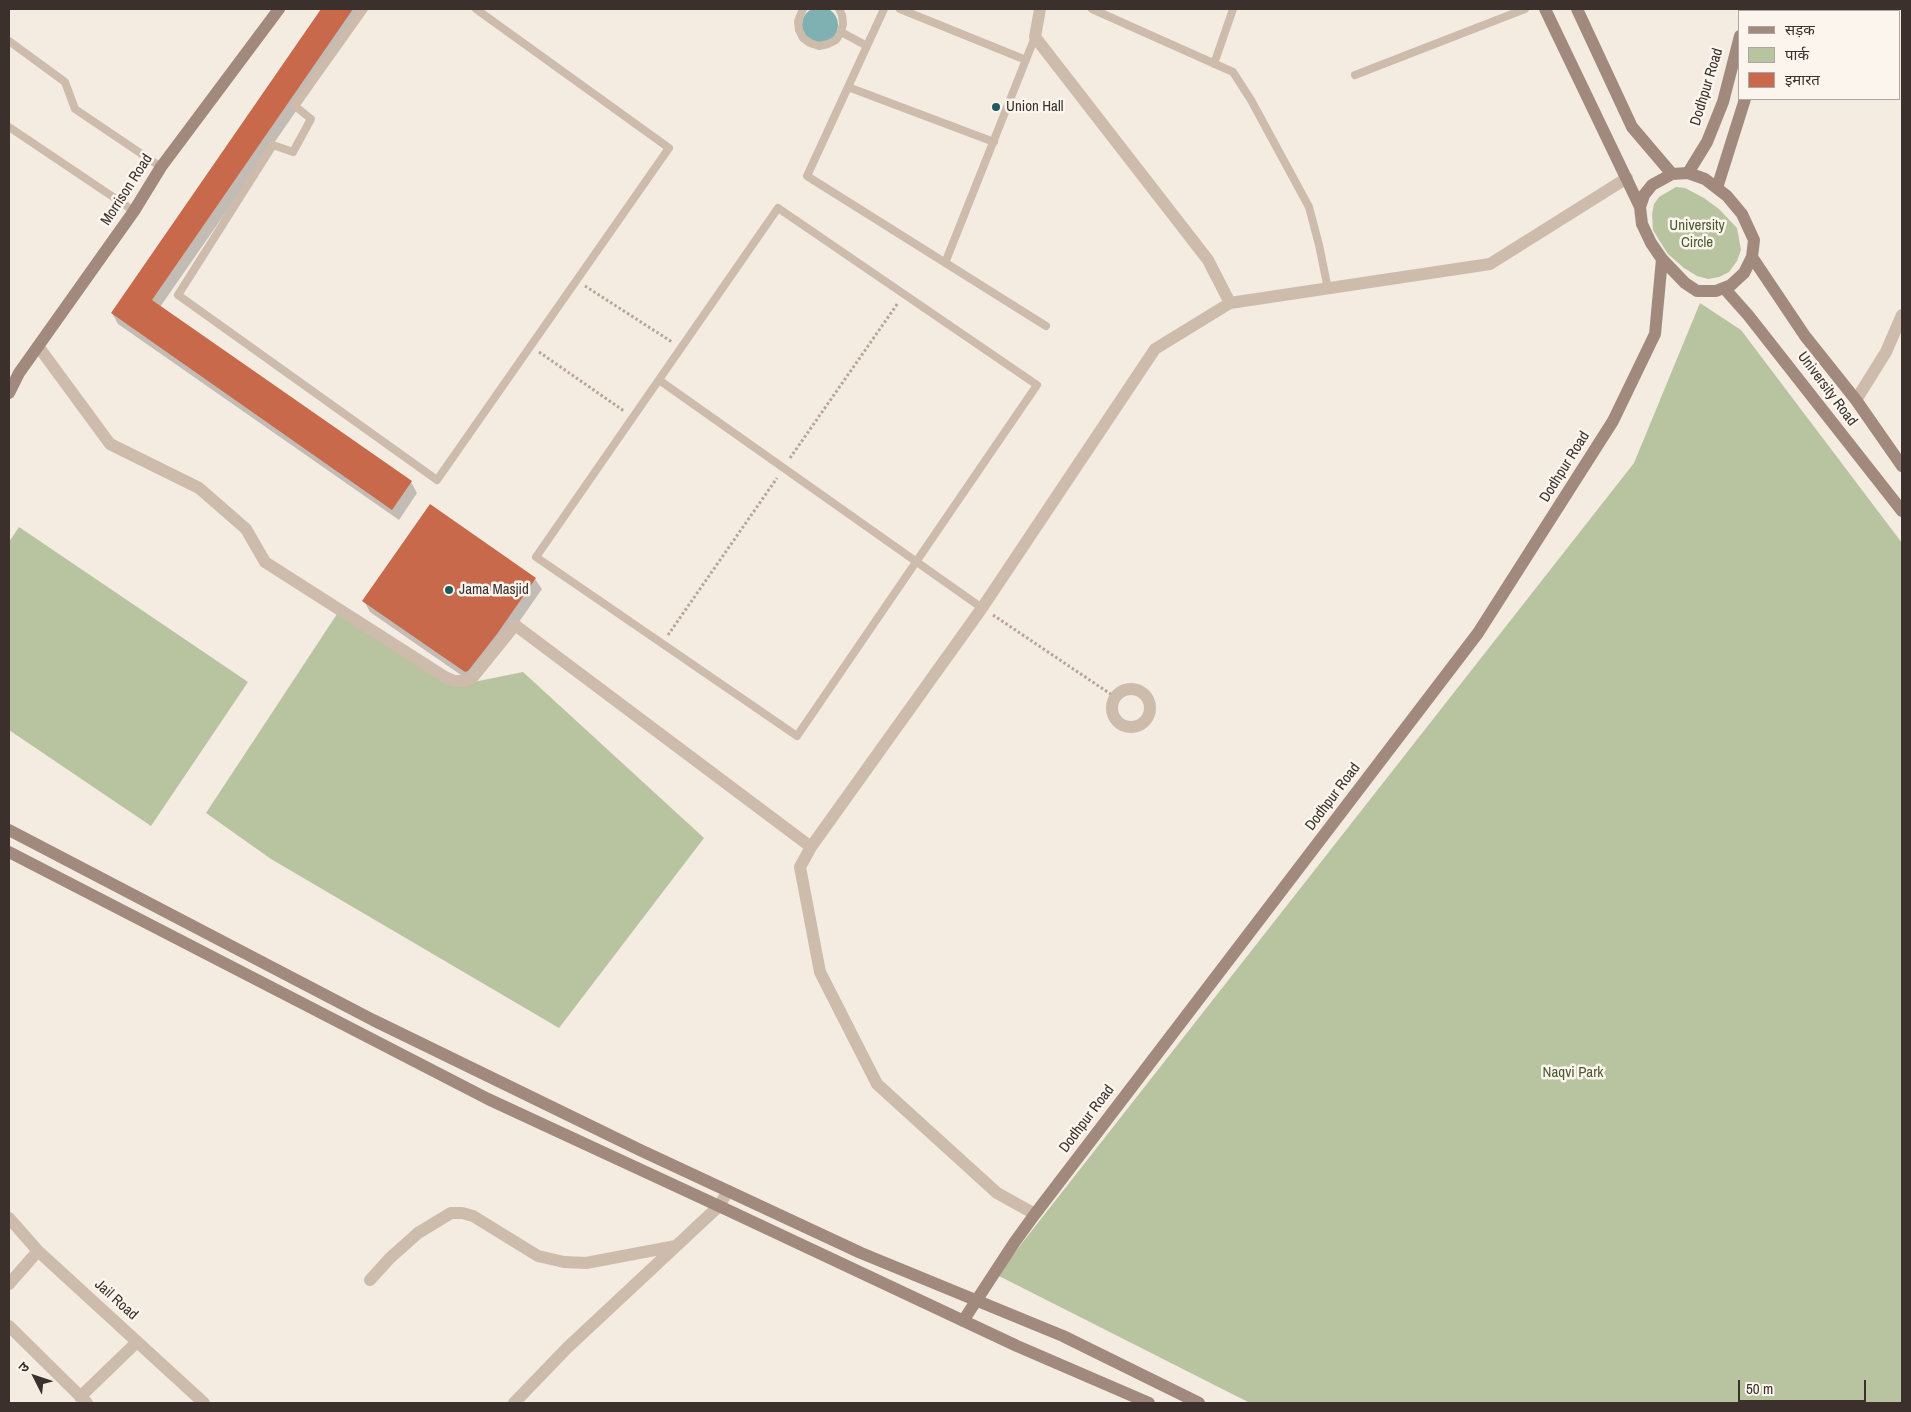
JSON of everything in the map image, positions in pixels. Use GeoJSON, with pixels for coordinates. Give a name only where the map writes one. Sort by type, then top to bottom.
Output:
{"type":"FeatureCollection","features":[{"type":"Feature","properties":{"kind":"main road","name":"Morrison Road"},"geometry":{"type":"LineString","coordinates":[[9,393],[18,373],[134,211],[161,168],[278,9]]}},
{"type":"Feature","properties":{"kind":"main road"},"geometry":{"type":"LineString","coordinates":[[1545,9],[1627,178],[1640,207],[1642,224],[1651,243],[1662,259],[1685,283],[1697,290],[1716,292],[1731,285],[1744,273],[1752,257],[1754,240],[1742,214],[1726,196],[1705,179],[1688,173],[1672,174],[1652,185],[1644,195],[1640,207]]}},
{"type":"Feature","properties":{"kind":"main road"},"geometry":{"type":"LineString","coordinates":[[1577,9],[1632,127],[1672,174]]}},
{"type":"Feature","properties":{"kind":"main road","name":"Dodhpur Road"},"geometry":{"type":"LineString","coordinates":[[1688,173],[1707,142],[1723,102],[1738,44]]}},
{"type":"Feature","properties":{"kind":"main road"},"geometry":{"type":"LineString","coordinates":[[1717,188],[1745,100]]}},
{"type":"Feature","properties":{"kind":"main road","name":"University Road"},"geometry":{"type":"LineString","coordinates":[[1752,257],[1805,336],[1856,400],[1902,466]]}},
{"type":"Feature","properties":{"kind":"main road","name":"Dodhpur Road"},"geometry":{"type":"LineString","coordinates":[[963,1321],[1035,1214],[1478,633],[1613,422],[1655,334],[1662,259]]}},
{"type":"Feature","properties":{"kind":"main road","name":"University Road"},"geometry":{"type":"LineString","coordinates":[[1724,288],[1754,321],[1902,511]]}},
{"type":"Feature","properties":{"kind":"main road"},"geometry":{"type":"LineString","coordinates":[[9,830],[373,1020],[640,1150],[861,1253],[1063,1336],[1199,1403]]}},
{"type":"Feature","properties":{"kind":"main road"},"geometry":{"type":"LineString","coordinates":[[9,852],[488,1100],[963,1321],[1149,1403]]}},
{"type":"Feature","properties":{"kind":"street"},"geometry":{"type":"LineString","coordinates":[[1040,9],[1035,37],[1208,260],[1230,304]]}},
{"type":"Feature","properties":{"kind":"street"},"geometry":{"type":"LineString","coordinates":[[1035,1214],[997,1193],[877,1084],[820,972],[800,867],[811,847],[982,608],[1155,348],[1230,304],[1490,264],[1627,178]]}},
{"type":"Feature","properties":{"kind":"street"},"geometry":{"type":"LineString","coordinates":[[1856,400],[1886,352],[1902,315]]}},
{"type":"Feature","properties":{"kind":"street"},"geometry":{"type":"LineString","coordinates":[[38,346],[110,444],[199,488],[246,529],[264,562],[444,677],[454,681],[465,681],[472,677],[515,625],[811,847]]}},
{"type":"Feature","properties":{"kind":"street"},"geometry":{"type":"LineString","coordinates":[[514,1403],[567,1348],[719,1206],[728,1191]]}},
{"type":"Feature","properties":{"kind":"street"},"geometry":{"type":"LineString","coordinates":[[370,1280],[390,1258],[418,1233],[451,1213],[462,1212],[473,1216],[538,1256],[564,1262],[586,1263],[676,1246]]}},
{"type":"Feature","properties":{"kind":"street","name":"Jail Road"},"geometry":{"type":"LineString","coordinates":[[9,1218],[38,1251],[204,1403]]}},
{"type":"Feature","properties":{"kind":"street"},"geometry":{"type":"LineString","coordinates":[[9,1284],[38,1251]]}},
{"type":"Feature","properties":{"kind":"street"},"geometry":{"type":"LineString","coordinates":[[9,1326],[84,1400],[137,1342]]}},
{"type":"Feature","properties":{"kind":"lane"},"geometry":{"type":"LineString","coordinates":[[364,9],[295,106],[311,119],[293,152],[273,145],[178,295],[437,480],[669,148],[476,9]]}},
{"type":"Feature","properties":{"kind":"lane"},"geometry":{"type":"LineString","coordinates":[[803,9],[798,21],[799,30],[803,38],[819,46],[836,40],[841,32],[843,24],[842,15],[838,9]]}},
{"type":"Feature","properties":{"kind":"lane"},"geometry":{"type":"LineString","coordinates":[[884,9],[807,176],[1046,326]]}},
{"type":"Feature","properties":{"kind":"lane"},"geometry":{"type":"LineString","coordinates":[[900,9],[1026,60]]}},
{"type":"Feature","properties":{"kind":"lane"},"geometry":{"type":"LineString","coordinates":[[1092,9],[1233,72],[1251,100],[1309,207],[1328,289]]}},
{"type":"Feature","properties":{"kind":"lane"},"geometry":{"type":"LineString","coordinates":[[1214,64],[1232,9]]}},
{"type":"Feature","properties":{"kind":"lane"},"geometry":{"type":"LineString","coordinates":[[1355,74],[1525,9]]}},
{"type":"Feature","properties":{"kind":"lane"},"geometry":{"type":"LineString","coordinates":[[841,32],[867,46]]}},
{"type":"Feature","properties":{"kind":"lane"},"geometry":{"type":"LineString","coordinates":[[945,263],[1035,37]]}},
{"type":"Feature","properties":{"kind":"lane"},"geometry":{"type":"LineString","coordinates":[[9,41],[64,82],[76,109],[161,168]]}},
{"type":"Feature","properties":{"kind":"lane"},"geometry":{"type":"LineString","coordinates":[[848,87],[994,142]]}},
{"type":"Feature","properties":{"kind":"lane"},"geometry":{"type":"LineString","coordinates":[[9,127],[134,211]]}},
{"type":"Feature","properties":{"kind":"lane"},"geometry":{"type":"LineString","coordinates":[[778,208],[1037,385],[797,736],[536,557],[681,348],[778,208]]}},
{"type":"Feature","properties":{"kind":"lane"},"geometry":{"type":"LineString","coordinates":[[659,380],[982,608]]}},
{"type":"Feature","properties":{"kind":"path"},"geometry":{"type":"LineString","coordinates":[[576,280],[681,348]]}},
{"type":"Feature","properties":{"kind":"path"},"geometry":{"type":"LineString","coordinates":[[531,346],[633,417]]}},
{"type":"Feature","properties":{"kind":"path"},"geometry":{"type":"LineString","coordinates":[[982,608],[1116,697]]}},
{"type":"Feature","properties":{"kind":"green space","name":"University Circle"},"geometry":{"type":"Polygon","coordinates":[[[1676,187],[1685,188],[1704,198],[1719,209],[1737,228],[1741,250],[1737,261],[1729,272],[1719,277],[1708,279],[1697,276],[1668,254],[1659,240],[1653,230],[1652,214],[1654,204],[1659,197],[1676,187]]]}},
{"type":"Feature","properties":{"kind":"green space","name":"Naqvi Park"},"geometry":{"type":"Polygon","coordinates":[[[1700,303],[1741,330],[1902,543],[1902,1403],[1250,1403],[997,1275],[1634,463],[1700,303]]]}},
{"type":"Feature","properties":{"kind":"green space"},"geometry":{"type":"Polygon","coordinates":[[[19,527],[248,682],[151,826],[9,730],[9,542],[19,527]]]}},
{"type":"Feature","properties":{"kind":"green space"},"geometry":{"type":"Polygon","coordinates":[[[339,611],[454,686],[523,672],[704,838],[559,1028],[271,859],[206,813],[339,611]]]}},
{"type":"Feature","properties":{"kind":"water"},"geometry":{"type":"Polygon","coordinates":[[[820,7],[827,8],[833,12],[837,18],[837,32],[833,38],[827,42],[820,43],[813,42],[807,38],[803,32],[802,25],[803,18],[807,12],[813,8],[820,7]]]}},
{"type":"Feature","properties":{"kind":"building"},"geometry":{"type":"Polygon","coordinates":[[[321,9],[353,9],[152,300],[412,481],[392,510],[111,313],[321,9]]]}},
{"type":"Feature","properties":{"kind":"building","name":"Jama Masjid"},"geometry":{"type":"Polygon","coordinates":[[[430,504],[536,578],[497,634],[468,671],[465,672],[362,601],[430,504]]]}},
{"type":"Feature","properties":{"kind":"place","name":"Union Hall"},"geometry":{"type":"Point","coordinates":[996,107]}},
{"type":"Feature","properties":{"kind":"place","name":"Jama Masjid"},"geometry":{"type":"Point","coordinates":[449,590]}}]}
